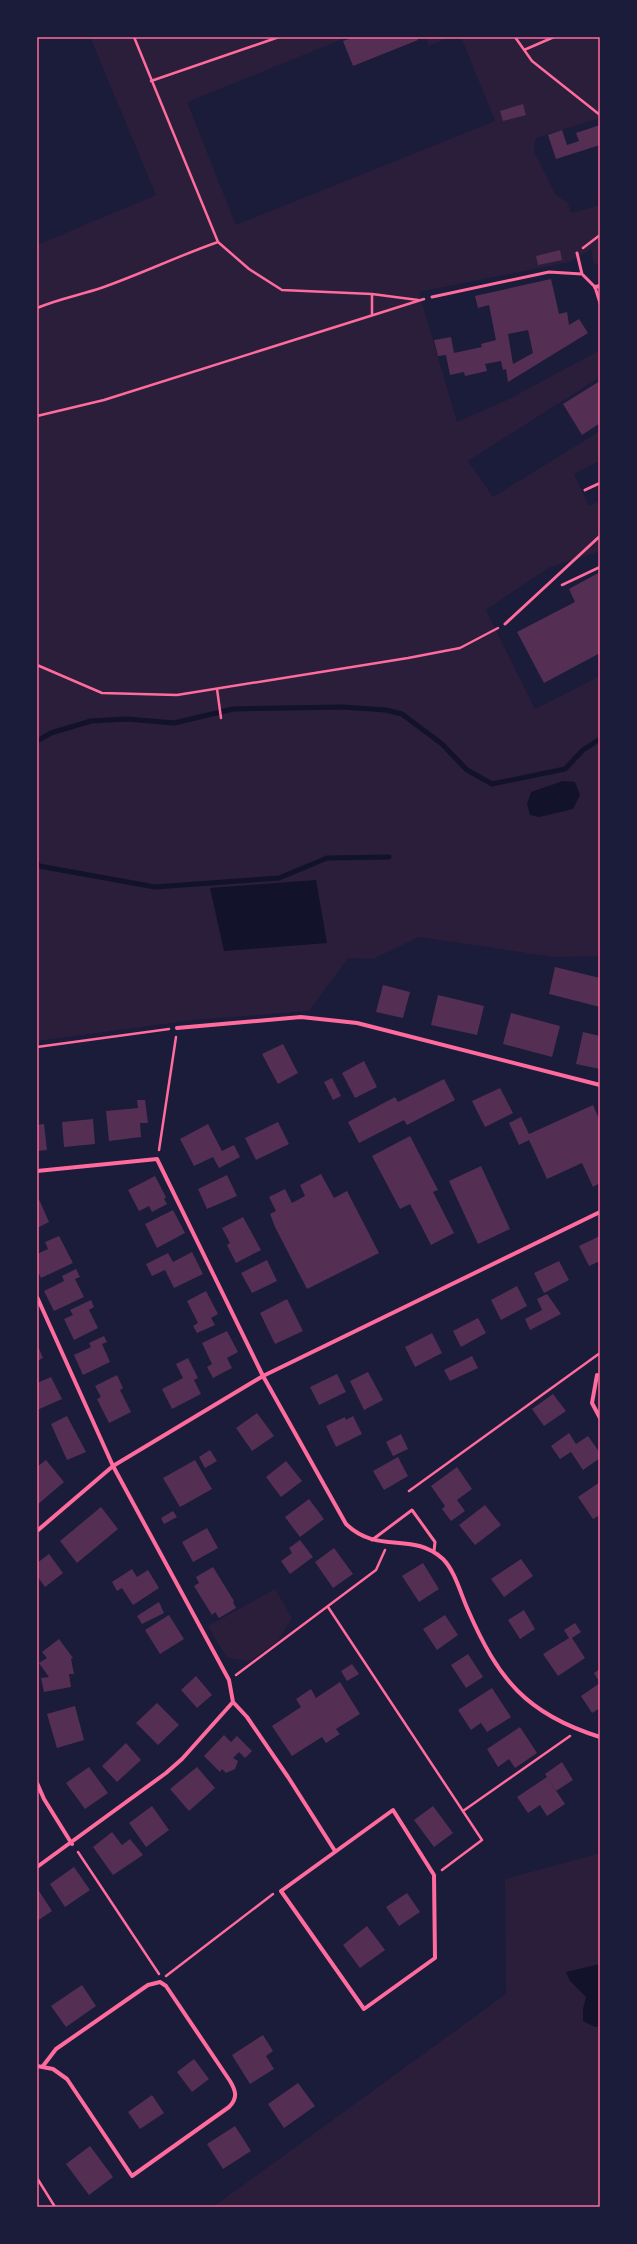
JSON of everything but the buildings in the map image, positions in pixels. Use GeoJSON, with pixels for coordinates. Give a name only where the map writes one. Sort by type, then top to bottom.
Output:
{"type":"FeatureCollection","features":[{"type":"Feature","properties":{"kind":"street"},"geometry":{"type":"LineString","coordinates":[[177,1028],[301,1017],[358,1023],[600,1085]]}},
{"type":"Feature","properties":{"kind":"street"},"geometry":{"type":"LineString","coordinates":[[37,1171],[157,1159],[263,1376],[343,1520],[358,1534],[372,1540],[415,1545],[434,1551],[448,1565],[479,1636],[500,1672],[524,1699],[541,1711],[579,1730],[600,1737]]}},
{"type":"Feature","properties":{"kind":"street"},"geometry":{"type":"LineString","coordinates":[[37,1531],[114,1466],[263,1376],[600,1212]]}},
{"type":"Feature","properties":{"kind":"street"},"geometry":{"type":"LineString","coordinates":[[37,1297],[114,1466],[229,1680],[233,1702],[247,1716],[335,1851]]}},
{"type":"Feature","properties":{"kind":"street"},"geometry":{"type":"LineString","coordinates":[[597,1375],[592,1403],[600,1418]]}},
{"type":"Feature","properties":{"kind":"street"},"geometry":{"type":"LineString","coordinates":[[37,1867],[72,1844],[166,1774],[182,1759],[233,1702]]}},
{"type":"Feature","properties":{"kind":"street"},"geometry":{"type":"LineString","coordinates":[[37,1784],[44,1799],[72,1844]]}},
{"type":"Feature","properties":{"kind":"street"},"geometry":{"type":"LineString","coordinates":[[393,1810],[434,1875],[435,1958],[364,2009],[281,1891],[393,1810]]}},
{"type":"Feature","properties":{"kind":"street"},"geometry":{"type":"LineString","coordinates":[[37,2066],[43,2066],[58,2072],[71,2084],[132,2176],[229,2107],[235,2098],[233,2086],[166,1986],[160,1982],[148,1985],[56,2049],[43,2066]]}},
{"type":"Feature","properties":{"kind":"lane"},"geometry":{"type":"LineString","coordinates":[[577,253],[582,274]]}},
{"type":"Feature","properties":{"kind":"lane"},"geometry":{"type":"LineString","coordinates":[[432,297],[550,272],[582,274],[598,286],[600,303]]}},
{"type":"Feature","properties":{"kind":"lane"},"geometry":{"type":"LineString","coordinates":[[585,490],[600,483]]}},
{"type":"Feature","properties":{"kind":"lane"},"geometry":{"type":"LineString","coordinates":[[505,624],[600,536]]}},
{"type":"Feature","properties":{"kind":"lane"},"geometry":{"type":"LineString","coordinates":[[372,1540],[412,1510],[435,1542],[434,1551]]}},
{"type":"Feature","properties":{"kind":"path"},"geometry":{"type":"LineString","coordinates":[[134,37],[218,242],[249,269],[282,290],[372,294],[418,300]]}},
{"type":"Feature","properties":{"kind":"path"},"geometry":{"type":"LineString","coordinates":[[152,81],[279,37]]}},
{"type":"Feature","properties":{"kind":"path"},"geometry":{"type":"LineString","coordinates":[[515,37],[532,61],[600,115]]}},
{"type":"Feature","properties":{"kind":"path"},"geometry":{"type":"LineString","coordinates":[[524,50],[554,37]]}},
{"type":"Feature","properties":{"kind":"path"},"geometry":{"type":"LineString","coordinates":[[577,253],[600,235]]}},
{"type":"Feature","properties":{"kind":"path"},"geometry":{"type":"LineString","coordinates":[[37,308],[51,302],[101,288],[218,242]]}},
{"type":"Feature","properties":{"kind":"path"},"geometry":{"type":"LineString","coordinates":[[372,294],[372,315]]}},
{"type":"Feature","properties":{"kind":"path"},"geometry":{"type":"LineString","coordinates":[[37,416],[104,400],[418,300],[432,297]]}},
{"type":"Feature","properties":{"kind":"path"},"geometry":{"type":"LineString","coordinates":[[560,585],[567,584],[600,567]]}},
{"type":"Feature","properties":{"kind":"path"},"geometry":{"type":"LineString","coordinates":[[37,665],[102,693],[177,695],[408,658],[460,648],[505,624]]}},
{"type":"Feature","properties":{"kind":"path"},"geometry":{"type":"LineString","coordinates":[[217,689],[221,718]]}},
{"type":"Feature","properties":{"kind":"path"},"geometry":{"type":"LineString","coordinates":[[37,1047],[177,1028],[157,1159]]}},
{"type":"Feature","properties":{"kind":"path"},"geometry":{"type":"LineString","coordinates":[[409,1491],[600,1353]]}},
{"type":"Feature","properties":{"kind":"path"},"geometry":{"type":"LineString","coordinates":[[229,1680],[376,1570],[388,1542]]}},
{"type":"Feature","properties":{"kind":"path"},"geometry":{"type":"LineString","coordinates":[[328,1607],[482,1840],[434,1875]]}},
{"type":"Feature","properties":{"kind":"path"},"geometry":{"type":"LineString","coordinates":[[463,1811],[579,1730]]}},
{"type":"Feature","properties":{"kind":"path"},"geometry":{"type":"LineString","coordinates":[[72,1844],[158,1970],[160,1982]]}},
{"type":"Feature","properties":{"kind":"path"},"geometry":{"type":"LineString","coordinates":[[160,1982],[168,1974],[264,1901],[276,1892],[281,1891]]}},
{"type":"Feature","properties":{"kind":"path"},"geometry":{"type":"LineString","coordinates":[[37,2178],[55,2207]]}},
{"type":"Feature","properties":{"kind":"shaded area"},"geometry":{"type":"Polygon","coordinates":[[[90,37],[348,37],[187,102],[236,225],[495,121],[461,37],[600,37],[600,118],[536,138],[534,151],[556,195],[568,203],[571,213],[600,205],[600,267],[593,262],[592,249],[569,262],[419,292],[457,422],[505,401],[600,350],[600,377],[468,461],[493,497],[600,431],[600,461],[574,474],[589,506],[600,501],[600,551],[548,568],[486,610],[535,709],[600,676],[600,956],[554,957],[419,937],[373,959],[348,958],[309,1011],[193,1020],[37,1041],[37,245],[156,195],[90,37]]]}},
{"type":"Feature","properties":{"kind":"shaded area"},"geometry":{"type":"Polygon","coordinates":[[[425,37],[450,37],[429,46],[425,37]]]}},
{"type":"Feature","properties":{"kind":"shaded area"},"geometry":{"type":"Polygon","coordinates":[[[563,781],[575,782],[580,795],[573,809],[539,817],[530,815],[527,804],[531,792],[563,781]]]}},
{"type":"Feature","properties":{"kind":"shaded area"},"geometry":{"type":"Polygon","coordinates":[[[316,880],[327,943],[224,951],[210,888],[316,880]]]}},
{"type":"Feature","properties":{"kind":"shaded area"},"geometry":{"type":"Polygon","coordinates":[[[275,1589],[292,1618],[278,1641],[250,1661],[227,1658],[208,1626],[275,1589]]]}},
{"type":"Feature","properties":{"kind":"shaded area"},"geometry":{"type":"Polygon","coordinates":[[[600,1853],[600,2207],[213,2207],[506,1994],[505,1879],[600,1853]]]}},
{"type":"Feature","properties":{"kind":"shaded area"},"geometry":{"type":"Polygon","coordinates":[[[600,1964],[600,2026],[595,2027],[583,2021],[583,2009],[586,1997],[570,1981],[566,1972],[600,1964]]]}},
{"type":"Feature","properties":{"kind":"waterway"},"geometry":{"type":"LineString","coordinates":[[37,741],[51,733],[91,721],[127,719],[174,723],[233,709],[342,707],[386,710],[402,714],[442,744],[467,770],[492,784],[565,769],[583,750],[600,739]]}},
{"type":"Feature","properties":{"kind":"waterway"},"geometry":{"type":"LineString","coordinates":[[37,863],[39,866],[155,887],[279,878],[327,858],[389,857]]}}]}
